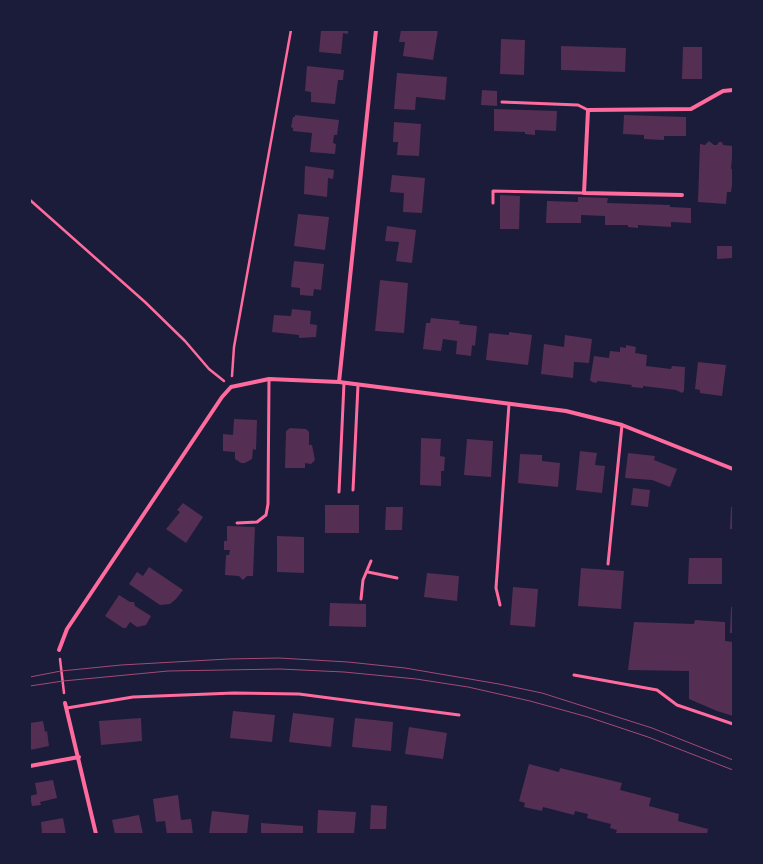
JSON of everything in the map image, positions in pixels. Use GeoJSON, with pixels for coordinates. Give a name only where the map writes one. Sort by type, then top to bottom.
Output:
{"type":"FeatureCollection","features":[{"type":"Feature","properties":{"kind":"street"},"geometry":{"type":"LineString","coordinates":[[341,382],[376,30]]}},
{"type":"Feature","properties":{"kind":"street"},"geometry":{"type":"LineString","coordinates":[[682,196],[584,193],[588,110],[691,109],[723,91],[733,90]]}},
{"type":"Feature","properties":{"kind":"street"},"geometry":{"type":"LineString","coordinates":[[58,650],[67,629],[218,403],[231,386],[269,379],[341,382],[566,411],[622,424],[733,469]]}},
{"type":"Feature","properties":{"kind":"street"},"geometry":{"type":"LineString","coordinates":[[65,703],[96,834]]}},
{"type":"Feature","properties":{"kind":"street"},"geometry":{"type":"LineString","coordinates":[[30,766],[79,757]]}},
{"type":"Feature","properties":{"kind":"lane"},"geometry":{"type":"LineString","coordinates":[[502,102],[578,105],[588,110]]}},
{"type":"Feature","properties":{"kind":"lane"},"geometry":{"type":"LineString","coordinates":[[493,203],[493,191],[584,193]]}},
{"type":"Feature","properties":{"kind":"lane"},"geometry":{"type":"LineString","coordinates":[[237,523],[257,522],[266,516],[268,504],[269,379]]}},
{"type":"Feature","properties":{"kind":"lane"},"geometry":{"type":"LineString","coordinates":[[340,492],[341,382]]}},
{"type":"Feature","properties":{"kind":"lane"},"geometry":{"type":"LineString","coordinates":[[353,490],[358,385]]}},
{"type":"Feature","properties":{"kind":"lane"},"geometry":{"type":"LineString","coordinates":[[500,605],[496,588],[509,404]]}},
{"type":"Feature","properties":{"kind":"lane"},"geometry":{"type":"LineString","coordinates":[[608,564],[622,424]]}},
{"type":"Feature","properties":{"kind":"lane"},"geometry":{"type":"LineString","coordinates":[[361,599],[363,580],[368,572],[371,561]]}},
{"type":"Feature","properties":{"kind":"lane"},"geometry":{"type":"LineString","coordinates":[[368,572],[397,578]]}},
{"type":"Feature","properties":{"kind":"lane"},"geometry":{"type":"LineString","coordinates":[[574,675],[657,690],[677,705],[726,723],[733,724]]}},
{"type":"Feature","properties":{"kind":"lane"},"geometry":{"type":"LineString","coordinates":[[67,708],[133,697],[234,693],[299,694],[459,715]]}},
{"type":"Feature","properties":{"kind":"path"},"geometry":{"type":"LineString","coordinates":[[231,386],[234,347],[291,30]]}},
{"type":"Feature","properties":{"kind":"path"},"geometry":{"type":"LineString","coordinates":[[30,200],[145,302],[185,341],[209,369],[231,386]]}},
{"type":"Feature","properties":{"kind":"path"},"geometry":{"type":"LineString","coordinates":[[58,650],[65,703]]}},
{"type":"Feature","properties":{"kind":"building"},"geometry":{"type":"Polygon","coordinates":[[[321,30],[348,30],[348,34],[343,33],[341,54],[319,52],[321,30]]]}},
{"type":"Feature","properties":{"kind":"building"},"geometry":{"type":"Polygon","coordinates":[[[401,30],[438,30],[433,60],[403,56],[405,42],[399,42],[401,30]]]}},
{"type":"Feature","properties":{"kind":"building"},"geometry":{"type":"Polygon","coordinates":[[[501,39],[525,40],[524,75],[500,74],[501,39]]]}},
{"type":"Feature","properties":{"kind":"building"},"geometry":{"type":"Polygon","coordinates":[[[561,46],[626,48],[625,72],[561,70],[561,46]]]}},
{"type":"Feature","properties":{"kind":"building"},"geometry":{"type":"Polygon","coordinates":[[[683,47],[702,47],[702,79],[682,79],[683,47]]]}},
{"type":"Feature","properties":{"kind":"building"},"geometry":{"type":"Polygon","coordinates":[[[307,66],[344,70],[343,80],[338,80],[335,104],[311,102],[311,92],[305,91],[307,66]]]}},
{"type":"Feature","properties":{"kind":"building"},"geometry":{"type":"Polygon","coordinates":[[[397,73],[447,77],[445,100],[416,97],[415,110],[394,109],[397,73]]]}},
{"type":"Feature","properties":{"kind":"building"},"geometry":{"type":"Polygon","coordinates":[[[482,90],[497,91],[497,106],[481,105],[482,90]]]}},
{"type":"Feature","properties":{"kind":"building"},"geometry":{"type":"Polygon","coordinates":[[[494,109],[557,111],[556,131],[535,130],[535,135],[525,134],[525,132],[494,131],[494,109]]]}},
{"type":"Feature","properties":{"kind":"building"},"geometry":{"type":"Polygon","coordinates":[[[295,115],[339,120],[337,135],[334,135],[333,143],[336,144],[335,154],[310,152],[312,133],[293,131],[293,128],[291,127],[293,117],[295,117],[295,115]]]}},
{"type":"Feature","properties":{"kind":"building"},"geometry":{"type":"Polygon","coordinates":[[[624,115],[686,117],[686,136],[664,136],[664,140],[644,139],[644,135],[623,134],[624,115]]]}},
{"type":"Feature","properties":{"kind":"building"},"geometry":{"type":"Polygon","coordinates":[[[394,122],[421,124],[419,156],[397,155],[398,142],[393,142],[394,122]]]}},
{"type":"Feature","properties":{"kind":"building"},"geometry":{"type":"Polygon","coordinates":[[[709,141],[714,145],[722,142],[723,145],[733,146],[731,169],[733,169],[733,179],[731,192],[727,192],[726,204],[698,202],[700,144],[705,145],[709,141]]]}},
{"type":"Feature","properties":{"kind":"building"},"geometry":{"type":"Polygon","coordinates":[[[305,166],[334,170],[333,179],[328,178],[327,197],[304,194],[305,166]]]}},
{"type":"Feature","properties":{"kind":"building"},"geometry":{"type":"Polygon","coordinates":[[[392,175],[425,178],[422,213],[403,212],[404,193],[390,192],[392,175]]]}},
{"type":"Feature","properties":{"kind":"building"},"geometry":{"type":"Polygon","coordinates":[[[500,195],[520,196],[519,229],[500,229],[500,195]]]}},
{"type":"Feature","properties":{"kind":"building"},"geometry":{"type":"Polygon","coordinates":[[[578,197],[608,198],[607,203],[670,205],[670,207],[691,208],[691,223],[671,222],[671,227],[638,225],[638,228],[628,227],[628,225],[605,225],[605,216],[581,215],[581,223],[546,223],[547,201],[578,202],[578,197]]]}},
{"type":"Feature","properties":{"kind":"building"},"geometry":{"type":"Polygon","coordinates":[[[298,214],[329,217],[325,250],[294,246],[298,214]]]}},
{"type":"Feature","properties":{"kind":"building"},"geometry":{"type":"Polygon","coordinates":[[[387,226],[416,230],[412,263],[396,261],[399,242],[385,241],[387,226]]]}},
{"type":"Feature","properties":{"kind":"building"},"geometry":{"type":"Polygon","coordinates":[[[717,246],[733,246],[733,258],[717,259],[717,246]]]}},
{"type":"Feature","properties":{"kind":"building"},"geometry":{"type":"Polygon","coordinates":[[[294,261],[324,264],[321,290],[314,289],[313,296],[300,295],[300,288],[291,287],[294,261]]]}},
{"type":"Feature","properties":{"kind":"building"},"geometry":{"type":"Polygon","coordinates":[[[380,280],[408,283],[404,333],[375,331],[380,280]]]}},
{"type":"Feature","properties":{"kind":"building"},"geometry":{"type":"Polygon","coordinates":[[[292,309],[311,311],[310,324],[317,325],[316,337],[299,338],[299,335],[272,332],[274,315],[291,316],[292,309]]]}},
{"type":"Feature","properties":{"kind":"building"},"geometry":{"type":"Polygon","coordinates":[[[431,318],[460,321],[459,324],[477,326],[475,346],[472,345],[471,356],[456,354],[457,341],[443,339],[441,351],[423,349],[426,323],[430,323],[431,318]]]}},
{"type":"Feature","properties":{"kind":"building"},"geometry":{"type":"Polygon","coordinates":[[[509,332],[532,335],[528,365],[486,360],[489,333],[509,335],[509,332]]]}},
{"type":"Feature","properties":{"kind":"building"},"geometry":{"type":"Polygon","coordinates":[[[565,335],[592,339],[589,363],[574,362],[573,378],[541,374],[544,344],[564,347],[565,335]]]}},
{"type":"Feature","properties":{"kind":"building"},"geometry":{"type":"Polygon","coordinates":[[[626,345],[636,347],[635,353],[647,355],[646,366],[671,369],[672,366],[685,367],[684,391],[682,393],[676,390],[643,386],[643,388],[631,387],[632,385],[598,381],[596,383],[592,382],[590,380],[594,356],[609,358],[610,351],[620,352],[620,347],[626,348],[626,345]]]}},
{"type":"Feature","properties":{"kind":"building"},"geometry":{"type":"Polygon","coordinates":[[[698,362],[726,365],[722,396],[700,393],[700,390],[695,389],[698,362]]]}},
{"type":"Feature","properties":{"kind":"building"},"geometry":{"type":"Polygon","coordinates":[[[234,419],[257,420],[256,450],[253,449],[252,459],[245,463],[241,463],[235,459],[235,452],[223,451],[223,434],[233,435],[234,419]]]}},
{"type":"Feature","properties":{"kind":"building"},"geometry":{"type":"Polygon","coordinates":[[[290,428],[306,429],[309,432],[309,445],[312,445],[315,460],[311,464],[305,463],[305,468],[285,468],[286,431],[290,428]]]}},
{"type":"Feature","properties":{"kind":"building"},"geometry":{"type":"Polygon","coordinates":[[[421,438],[441,439],[440,456],[445,457],[444,471],[441,471],[441,486],[420,485],[421,438]]]}},
{"type":"Feature","properties":{"kind":"building"},"geometry":{"type":"Polygon","coordinates":[[[467,439],[493,441],[491,477],[464,475],[467,439]]]}},
{"type":"Feature","properties":{"kind":"building"},"geometry":{"type":"Polygon","coordinates":[[[580,451],[597,453],[595,465],[605,466],[602,493],[576,490],[580,451]]]}},
{"type":"Feature","properties":{"kind":"building"},"geometry":{"type":"Polygon","coordinates":[[[628,453],[655,456],[654,460],[677,469],[670,487],[652,480],[625,478],[628,453]]]}},
{"type":"Feature","properties":{"kind":"building"},"geometry":{"type":"Polygon","coordinates":[[[520,454],[542,455],[542,461],[560,463],[558,487],[518,483],[520,454]]]}},
{"type":"Feature","properties":{"kind":"building"},"geometry":{"type":"Polygon","coordinates":[[[633,488],[650,490],[648,507],[631,505],[633,488]]]}},
{"type":"Feature","properties":{"kind":"building"},"geometry":{"type":"Polygon","coordinates":[[[183,503],[203,517],[186,543],[166,529],[180,512],[177,510],[183,503]]]}},
{"type":"Feature","properties":{"kind":"building"},"geometry":{"type":"Polygon","coordinates":[[[325,505],[359,505],[359,533],[325,533],[325,505]]]}},
{"type":"Feature","properties":{"kind":"building"},"geometry":{"type":"Polygon","coordinates":[[[386,507],[403,507],[402,530],[385,530],[386,507]]]}},
{"type":"Feature","properties":{"kind":"building"},"geometry":{"type":"Polygon","coordinates":[[[731,507],[733,507],[733,529],[730,529],[731,507]]]}},
{"type":"Feature","properties":{"kind":"building"},"geometry":{"type":"Polygon","coordinates":[[[227,526],[255,527],[253,576],[247,576],[243,580],[239,576],[225,575],[226,555],[229,555],[230,550],[224,550],[224,541],[227,541],[227,526]]]}},
{"type":"Feature","properties":{"kind":"building"},"geometry":{"type":"Polygon","coordinates":[[[277,536],[304,537],[304,573],[277,572],[277,536]]]}},
{"type":"Feature","properties":{"kind":"building"},"geometry":{"type":"Polygon","coordinates":[[[689,558],[722,558],[722,584],[688,584],[689,558]]]}},
{"type":"Feature","properties":{"kind":"building"},"geometry":{"type":"Polygon","coordinates":[[[149,567],[183,590],[170,604],[160,605],[129,584],[137,572],[143,576],[149,567]]]}},
{"type":"Feature","properties":{"kind":"building"},"geometry":{"type":"Polygon","coordinates":[[[581,568],[624,571],[621,609],[578,606],[581,568]]]}},
{"type":"Feature","properties":{"kind":"building"},"geometry":{"type":"Polygon","coordinates":[[[427,573],[459,576],[457,601],[424,597],[427,573]]]}},
{"type":"Feature","properties":{"kind":"building"},"geometry":{"type":"Polygon","coordinates":[[[513,587],[538,589],[535,627],[510,625],[513,587]]]}},
{"type":"Feature","properties":{"kind":"building"},"geometry":{"type":"Polygon","coordinates":[[[119,595],[130,602],[134,602],[135,606],[151,616],[146,625],[137,627],[130,622],[126,628],[123,628],[105,616],[119,595]]]}},
{"type":"Feature","properties":{"kind":"building"},"geometry":{"type":"Polygon","coordinates":[[[330,603],[366,604],[366,627],[329,626],[330,603]]]}},
{"type":"Feature","properties":{"kind":"building"},"geometry":{"type":"Polygon","coordinates":[[[731,607],[733,607],[733,633],[730,633],[731,607]]]}},
{"type":"Feature","properties":{"kind":"building"},"geometry":{"type":"Polygon","coordinates":[[[695,620],[725,622],[725,641],[733,642],[733,716],[689,699],[689,671],[628,670],[634,622],[694,624],[695,620]]]}},
{"type":"Feature","properties":{"kind":"building"},"geometry":{"type":"Polygon","coordinates":[[[233,711],[275,715],[272,742],[230,738],[233,711]]]}},
{"type":"Feature","properties":{"kind":"building"},"geometry":{"type":"Polygon","coordinates":[[[293,713],[334,718],[331,747],[289,742],[293,713]]]}},
{"type":"Feature","properties":{"kind":"building"},"geometry":{"type":"Polygon","coordinates":[[[141,718],[142,741],[101,745],[99,721],[141,718]]]}},
{"type":"Feature","properties":{"kind":"building"},"geometry":{"type":"Polygon","coordinates":[[[355,718],[393,722],[391,751],[352,747],[355,718]]]}},
{"type":"Feature","properties":{"kind":"building"},"geometry":{"type":"Polygon","coordinates":[[[43,721],[45,732],[47,731],[49,746],[30,750],[30,723],[43,721]]]}},
{"type":"Feature","properties":{"kind":"building"},"geometry":{"type":"Polygon","coordinates":[[[409,727],[447,733],[443,759],[405,754],[409,727]]]}},
{"type":"Feature","properties":{"kind":"building"},"geometry":{"type":"Polygon","coordinates":[[[529,764],[559,772],[560,768],[622,783],[620,790],[651,798],[649,806],[679,814],[678,821],[708,829],[707,834],[618,834],[616,833],[617,830],[610,828],[611,824],[587,818],[588,814],[575,811],[574,815],[543,807],[542,811],[524,807],[525,803],[519,801],[529,764]]]}},
{"type":"Feature","properties":{"kind":"building"},"geometry":{"type":"Polygon","coordinates":[[[53,780],[57,798],[40,802],[41,805],[32,806],[30,796],[37,794],[35,783],[53,780]]]}},
{"type":"Feature","properties":{"kind":"building"},"geometry":{"type":"Polygon","coordinates":[[[178,795],[181,820],[191,819],[193,834],[167,834],[165,821],[156,822],[153,799],[178,795]]]}},
{"type":"Feature","properties":{"kind":"building"},"geometry":{"type":"Polygon","coordinates":[[[371,805],[387,806],[386,829],[370,829],[371,805]]]}},
{"type":"Feature","properties":{"kind":"building"},"geometry":{"type":"Polygon","coordinates":[[[318,810],[356,812],[354,834],[317,834],[318,810]]]}},
{"type":"Feature","properties":{"kind":"building"},"geometry":{"type":"Polygon","coordinates":[[[212,811],[249,815],[247,834],[209,834],[212,811]]]}},
{"type":"Feature","properties":{"kind":"building"},"geometry":{"type":"Polygon","coordinates":[[[139,815],[143,834],[115,834],[112,820],[139,815]]]}},
{"type":"Feature","properties":{"kind":"building"},"geometry":{"type":"Polygon","coordinates":[[[63,818],[66,834],[42,834],[41,822],[63,818]]]}},
{"type":"Feature","properties":{"kind":"building"},"geometry":{"type":"Polygon","coordinates":[[[261,823],[303,826],[303,834],[261,834],[261,823]]]}},
{"type":"Feature","properties":{"kind":"tram line"},"geometry":{"type":"LineString","coordinates":[[30,677],[61,671],[121,665],[228,659],[279,658],[348,662],[405,668],[542,693],[652,728],[733,760]]}},
{"type":"Feature","properties":{"kind":"tram line"},"geometry":{"type":"LineString","coordinates":[[30,686],[63,681],[168,671],[280,669],[344,672],[416,679],[468,687],[530,701],[588,717],[648,737],[733,770]]}}]}
